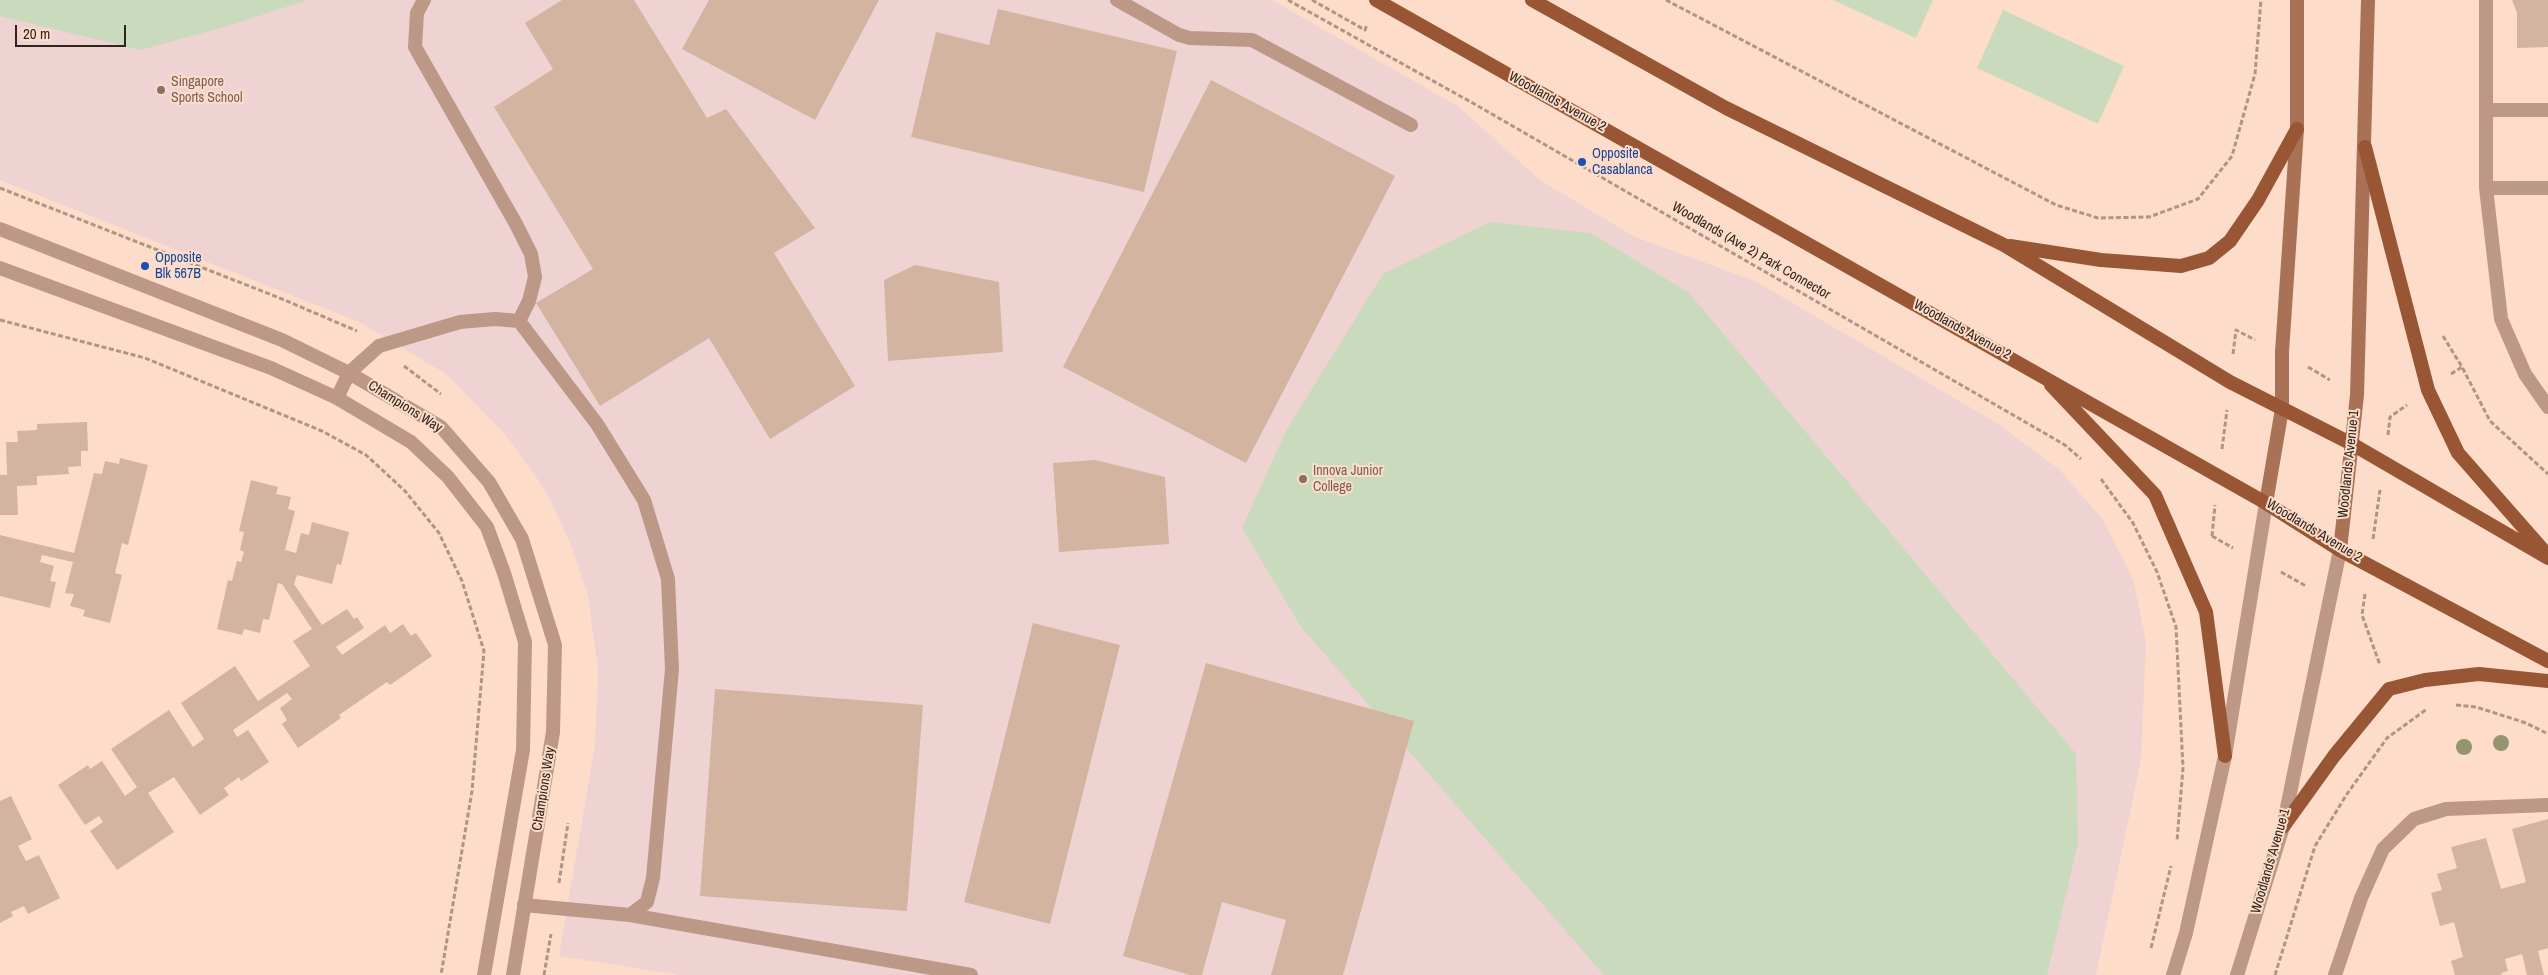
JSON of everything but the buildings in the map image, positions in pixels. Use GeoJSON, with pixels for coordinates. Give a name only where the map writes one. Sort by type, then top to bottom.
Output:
{"type":"FeatureCollection","features":[{"type":"Feature","properties":{"kind":"main road","name":"Woodlands Avenue 2"},"geometry":{"type":"LineString","coordinates":[[1377,0],[2266,503],[2340,550],[2548,661]]}},
{"type":"Feature","properties":{"kind":"main road"},"geometry":{"type":"LineString","coordinates":[[1532,0],[1726,108],[2004,245],[2230,382],[2352,444],[2548,557]]}},
{"type":"Feature","properties":{"kind":"main road"},"geometry":{"type":"LineString","coordinates":[[2266,503],[2282,409],[2282,352],[2297,128],[2298,0]]}},
{"type":"Feature","properties":{"kind":"main road","name":"Woodlands Avenue 1"},"geometry":{"type":"LineString","coordinates":[[2340,550],[2356,395],[2368,0]]}},
{"type":"Feature","properties":{"kind":"main road"},"geometry":{"type":"LineString","coordinates":[[2004,245],[2102,260],[2181,266],[2209,258],[2230,241],[2258,200],[2297,128]]}},
{"type":"Feature","properties":{"kind":"main road"},"geometry":{"type":"LineString","coordinates":[[2365,147],[2428,390],[2458,453],[2548,557]]}},
{"type":"Feature","properties":{"kind":"main road"},"geometry":{"type":"LineString","coordinates":[[2040,374],[2155,495],[2206,612],[2225,756]]}},
{"type":"Feature","properties":{"kind":"main road"},"geometry":{"type":"LineString","coordinates":[[2283,827],[2334,756],[2389,689],[2425,680],[2478,674],[2548,681]]}},
{"type":"Feature","properties":{"kind":"street"},"geometry":{"type":"LineString","coordinates":[[424,0],[417,14],[415,47],[512,215],[531,254],[534,277],[529,301],[519,321]]}},
{"type":"Feature","properties":{"kind":"street"},"geometry":{"type":"LineString","coordinates":[[1117,0],[1179,35],[1190,38],[1252,40],[1412,126]]}},
{"type":"Feature","properties":{"kind":"street"},"geometry":{"type":"LineString","coordinates":[[2486,0],[2486,188],[2501,319],[2524,374],[2548,407]]}},
{"type":"Feature","properties":{"kind":"street"},"geometry":{"type":"LineString","coordinates":[[2487,110],[2548,110]]}},
{"type":"Feature","properties":{"kind":"street"},"geometry":{"type":"LineString","coordinates":[[2486,188],[2548,188]]}},
{"type":"Feature","properties":{"kind":"street","name":"Champions Way"},"geometry":{"type":"LineString","coordinates":[[0,229],[282,340],[350,373],[441,428],[489,482],[522,539],[554,645],[553,732],[513,975]]}},
{"type":"Feature","properties":{"kind":"street","name":"Champions Way"},"geometry":{"type":"LineString","coordinates":[[0,268],[271,368],[337,398],[411,442],[448,477],[487,528],[504,573],[525,642],[523,750],[484,975]]}},
{"type":"Feature","properties":{"kind":"street"},"geometry":{"type":"LineString","coordinates":[[337,398],[350,373],[378,346],[460,322],[495,319],[519,321],[597,424],[644,500],[668,579],[672,669],[653,878],[647,902],[630,915]]}},
{"type":"Feature","properties":{"kind":"street"},"geometry":{"type":"LineString","coordinates":[[2172,975],[2186,933],[2225,756],[2266,503]]}},
{"type":"Feature","properties":{"kind":"street","name":"Woodlands Avenue 1"},"geometry":{"type":"LineString","coordinates":[[2237,975],[2283,827],[2340,550]]}},
{"type":"Feature","properties":{"kind":"street"},"geometry":{"type":"LineString","coordinates":[[2335,975],[2361,898],[2383,849],[2414,819],[2446,809],[2548,805]]}},
{"type":"Feature","properties":{"kind":"street"},"geometry":{"type":"LineString","coordinates":[[524,905],[630,915],[971,975]]}},
{"type":"Feature","properties":{"kind":"path","name":"Woodlands (Ave 2) Park Connector"},"geometry":{"type":"LineString","coordinates":[[1288,0],[1478,106],[2065,445],[2086,464]]}},
{"type":"Feature","properties":{"kind":"path"},"geometry":{"type":"LineString","coordinates":[[1295,4],[1298,0]]}},
{"type":"Feature","properties":{"kind":"path"},"geometry":{"type":"LineString","coordinates":[[1312,0],[1364,30],[1377,0]]}},
{"type":"Feature","properties":{"kind":"path"},"geometry":{"type":"LineString","coordinates":[[1666,0],[2056,205],[2098,218],[2149,216],[2198,199],[2232,156],[2255,74],[2261,0]]}},
{"type":"Feature","properties":{"kind":"path"},"geometry":{"type":"LineString","coordinates":[[0,188],[282,299],[358,332],[448,399]]}},
{"type":"Feature","properties":{"kind":"path"},"geometry":{"type":"LineString","coordinates":[[0,320],[145,358],[322,431],[366,456],[405,491],[439,533],[462,581],[484,651],[472,791],[441,975]]}},
{"type":"Feature","properties":{"kind":"path"},"geometry":{"type":"LineString","coordinates":[[2462,367],[2490,421],[2548,474]]}},
{"type":"Feature","properties":{"kind":"path"},"geometry":{"type":"LineString","coordinates":[[2212,536],[2362,615],[2390,417]]}},
{"type":"Feature","properties":{"kind":"path"},"geometry":{"type":"LineString","coordinates":[[2099,478],[2133,523],[2157,572],[2176,627],[2182,704],[2183,768],[2175,851]]}},
{"type":"Feature","properties":{"kind":"path"},"geometry":{"type":"LineString","coordinates":[[2275,975],[2315,846],[2347,794],[2387,738],[2434,703]]}},
{"type":"Feature","properties":{"kind":"path"},"geometry":{"type":"LineString","coordinates":[[2451,705],[2476,707],[2526,723],[2548,734]]}},
{"type":"Feature","properties":{"kind":"path"},"geometry":{"type":"LineString","coordinates":[[544,975],[568,820]]}},
{"type":"Feature","properties":{"kind":"path"},"geometry":{"type":"LineString","coordinates":[[2150,955],[2172,860]]}},
{"type":"Feature","properties":{"kind":"shaded area","name":"Innova Junior College"},"geometry":{"type":"Polygon","coordinates":[[[0,0],[1272,0],[1459,107],[1540,180],[1635,237],[1755,281],[1995,422],[2060,470],[2103,520],[2133,579],[2146,641],[2141,760],[2096,975],[679,975],[559,956],[595,744],[598,670],[588,596],[570,542],[544,488],[505,434],[446,374],[359,322],[0,180],[0,0]]]}},
{"type":"Feature","properties":{"kind":"green space"},"geometry":{"type":"Polygon","coordinates":[[[0,0],[308,0],[228,26],[140,50],[0,16],[0,0]]]}},
{"type":"Feature","properties":{"kind":"green space"},"geometry":{"type":"Polygon","coordinates":[[[1833,0],[1933,0],[1916,38],[1833,0]]]}},
{"type":"Feature","properties":{"kind":"green space"},"geometry":{"type":"Polygon","coordinates":[[[2003,10],[2124,66],[2098,124],[1977,68],[2003,10]]]}},
{"type":"Feature","properties":{"kind":"green space"},"geometry":{"type":"Polygon","coordinates":[[[1490,222],[1591,233],[1689,293],[2076,754],[2078,843],[2047,975],[1604,975],[1301,627],[1242,528],[1286,431],[1383,274],[1490,222]]]}},
{"type":"Feature","properties":{"kind":"place","name":"Singapore Sports School"},"geometry":{"type":"Point","coordinates":[161,90]}},
{"type":"Feature","properties":{"kind":"place","name":"Opposite Casablanca"},"geometry":{"type":"Point","coordinates":[1582,162]}},
{"type":"Feature","properties":{"kind":"place","name":"Opposite Blk 567B"},"geometry":{"type":"Point","coordinates":[145,266]}},
{"type":"Feature","properties":{"kind":"place","name":"Innova Junior College"},"geometry":{"type":"Point","coordinates":[1303,479]}}]}
